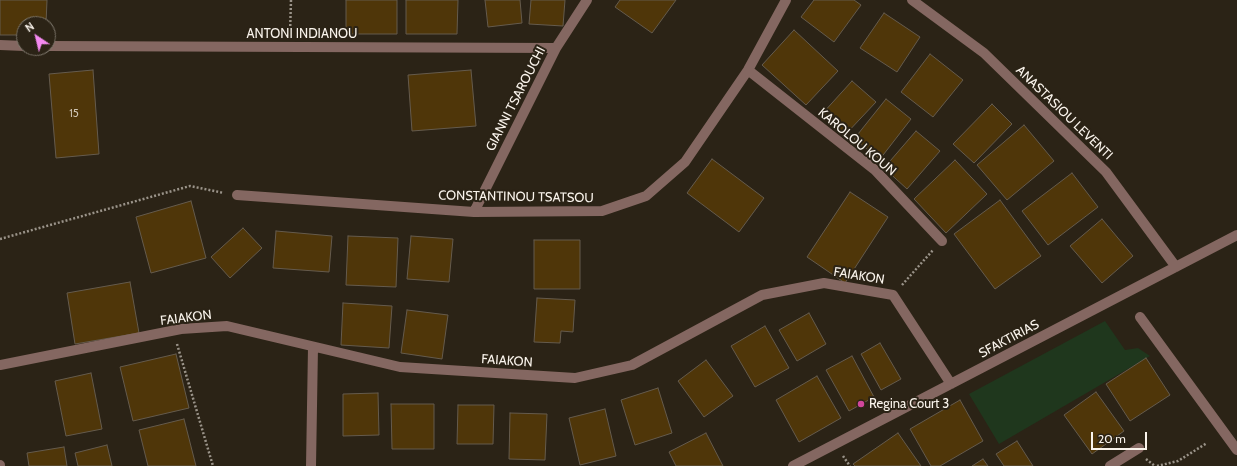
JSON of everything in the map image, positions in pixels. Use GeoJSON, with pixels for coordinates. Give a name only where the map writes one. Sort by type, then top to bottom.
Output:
{"type":"FeatureCollection","features":[{"type":"Feature","properties":{"kind":"street","name":"GIANNI TSAROUCHI"},"geometry":{"type":"LineString","coordinates":[[474,212],[556,48],[587,0]]}},
{"type":"Feature","properties":{"kind":"street","name":"CONSTANTINOU TSATSOU"},"geometry":{"type":"LineString","coordinates":[[237,195],[474,212],[602,211],[646,196],[685,162],[748,70],[786,0]]}},
{"type":"Feature","properties":{"kind":"street","name":"ANASTASIOU LEVENTI"},"geometry":{"type":"LineString","coordinates":[[912,0],[984,53],[1106,172],[1176,267]]}},
{"type":"Feature","properties":{"kind":"street"},"geometry":{"type":"LineString","coordinates":[[0,45],[16,46]]}},
{"type":"Feature","properties":{"kind":"street","name":"ANTONI INDIANOU"},"geometry":{"type":"LineString","coordinates":[[56,46],[556,48]]}},
{"type":"Feature","properties":{"kind":"street","name":"KAROLOU KOUN"},"geometry":{"type":"LineString","coordinates":[[748,70],[875,170],[942,241]]}},
{"type":"Feature","properties":{"kind":"street","name":"SFAKTIRIAS"},"geometry":{"type":"LineString","coordinates":[[793,466],[1237,235]]}},
{"type":"Feature","properties":{"kind":"street","name":"FAIAKON"},"geometry":{"type":"LineString","coordinates":[[0,365],[181,329],[227,326],[400,367],[575,378],[632,365],[762,295],[824,283],[893,295],[951,384]]}},
{"type":"Feature","properties":{"kind":"street"},"geometry":{"type":"LineString","coordinates":[[1140,317],[1236,447]]}},
{"type":"Feature","properties":{"kind":"street"},"geometry":{"type":"LineString","coordinates":[[311,466],[313,347]]}},
{"type":"Feature","properties":{"kind":"street"},"geometry":{"type":"LineString","coordinates":[[1110,466],[1139,448]]}},
{"type":"Feature","properties":{"kind":"path"},"geometry":{"type":"LineString","coordinates":[[290,47],[291,0]]}},
{"type":"Feature","properties":{"kind":"path"},"geometry":{"type":"LineString","coordinates":[[0,239],[190,186],[237,195]]}},
{"type":"Feature","properties":{"kind":"path"},"geometry":{"type":"LineString","coordinates":[[893,295],[942,241]]}},
{"type":"Feature","properties":{"kind":"path"},"geometry":{"type":"LineString","coordinates":[[173,331],[213,466]]}},
{"type":"Feature","properties":{"kind":"path"},"geometry":{"type":"LineString","coordinates":[[1146,459],[1156,466],[1178,461],[1206,443]]}},
{"type":"Feature","properties":{"kind":"path"},"geometry":{"type":"LineString","coordinates":[[843,456],[850,466]]}},
{"type":"Feature","properties":{"kind":"green space"},"geometry":{"type":"Polygon","coordinates":[[[1105,321],[1125,350],[1138,348],[1150,356],[999,444],[969,394],[1105,321]]]}},
{"type":"Feature","properties":{"kind":"building"},"geometry":{"type":"Polygon","coordinates":[[[0,0],[47,0],[46,16],[16,16],[16,35],[0,35],[0,0]]]}},
{"type":"Feature","properties":{"kind":"building"},"geometry":{"type":"Polygon","coordinates":[[[346,0],[397,0],[397,34],[346,34],[346,0]]]}},
{"type":"Feature","properties":{"kind":"building"},"geometry":{"type":"Polygon","coordinates":[[[406,0],[458,0],[457,34],[406,34],[406,0]]]}},
{"type":"Feature","properties":{"kind":"building"},"geometry":{"type":"Polygon","coordinates":[[[485,0],[520,0],[522,23],[488,27],[485,0]]]}},
{"type":"Feature","properties":{"kind":"building"},"geometry":{"type":"Polygon","coordinates":[[[531,0],[565,0],[563,26],[529,24],[531,0]]]}},
{"type":"Feature","properties":{"kind":"building"},"geometry":{"type":"Polygon","coordinates":[[[620,0],[676,0],[652,33],[615,7],[620,0]]]}},
{"type":"Feature","properties":{"kind":"building"},"geometry":{"type":"Polygon","coordinates":[[[814,0],[854,0],[861,5],[834,42],[801,17],[814,0]]]}},
{"type":"Feature","properties":{"kind":"building"},"geometry":{"type":"Polygon","coordinates":[[[884,13],[920,37],[897,72],[860,48],[884,13]]]}},
{"type":"Feature","properties":{"kind":"building"},"geometry":{"type":"Polygon","coordinates":[[[794,30],[838,71],[806,105],[762,65],[794,30]]]}},
{"type":"Feature","properties":{"kind":"building"},"geometry":{"type":"Polygon","coordinates":[[[930,54],[963,80],[933,117],[901,92],[930,54]]]}},
{"type":"Feature","properties":{"kind":"building"},"geometry":{"type":"Polygon","coordinates":[[[93,70],[99,154],[56,158],[49,74],[93,70]]]}},
{"type":"Feature","properties":{"kind":"building"},"geometry":{"type":"Polygon","coordinates":[[[471,70],[476,126],[412,131],[408,75],[471,70]]]}},
{"type":"Feature","properties":{"kind":"building"},"geometry":{"type":"Polygon","coordinates":[[[852,81],[876,102],[845,135],[822,114],[852,81]]]}},
{"type":"Feature","properties":{"kind":"building"},"geometry":{"type":"Polygon","coordinates":[[[886,99],[911,119],[880,159],[854,139],[886,99]]]}},
{"type":"Feature","properties":{"kind":"building"},"geometry":{"type":"Polygon","coordinates":[[[992,104],[1012,124],[974,163],[953,144],[992,104]]]}},
{"type":"Feature","properties":{"kind":"building"},"geometry":{"type":"Polygon","coordinates":[[[1024,125],[1054,161],[1007,200],[977,165],[1024,125]]]}},
{"type":"Feature","properties":{"kind":"building"},"geometry":{"type":"Polygon","coordinates":[[[916,131],[940,151],[907,189],[884,168],[916,131]]]}},
{"type":"Feature","properties":{"kind":"building"},"geometry":{"type":"Polygon","coordinates":[[[712,159],[764,198],[739,232],[687,193],[712,159]]]}},
{"type":"Feature","properties":{"kind":"building"},"geometry":{"type":"Polygon","coordinates":[[[955,160],[987,194],[946,233],[914,199],[955,160]]]}},
{"type":"Feature","properties":{"kind":"building"},"geometry":{"type":"Polygon","coordinates":[[[1072,173],[1098,207],[1048,245],[1022,211],[1072,173]]]}},
{"type":"Feature","properties":{"kind":"building"},"geometry":{"type":"Polygon","coordinates":[[[850,192],[888,217],[845,283],[807,257],[850,192]]]}},
{"type":"Feature","properties":{"kind":"building"},"geometry":{"type":"Polygon","coordinates":[[[1000,200],[1041,256],[995,289],[954,234],[1000,200]]]}},
{"type":"Feature","properties":{"kind":"building"},"geometry":{"type":"Polygon","coordinates":[[[191,201],[206,258],[151,273],[136,217],[191,201]]]}},
{"type":"Feature","properties":{"kind":"building"},"geometry":{"type":"Polygon","coordinates":[[[1102,219],[1133,256],[1102,283],[1070,246],[1102,219]]]}},
{"type":"Feature","properties":{"kind":"building"},"geometry":{"type":"Polygon","coordinates":[[[243,228],[262,248],[230,278],[211,257],[243,228]]]}},
{"type":"Feature","properties":{"kind":"building"},"geometry":{"type":"Polygon","coordinates":[[[276,231],[332,236],[329,272],[273,268],[276,231]]]}},
{"type":"Feature","properties":{"kind":"building"},"geometry":{"type":"Polygon","coordinates":[[[348,236],[398,238],[396,287],[346,285],[348,236]]]}},
{"type":"Feature","properties":{"kind":"building"},"geometry":{"type":"Polygon","coordinates":[[[411,236],[453,239],[449,282],[407,279],[411,236]]]}},
{"type":"Feature","properties":{"kind":"building"},"geometry":{"type":"Polygon","coordinates":[[[534,240],[580,240],[580,289],[534,289],[534,240]]]}},
{"type":"Feature","properties":{"kind":"building"},"geometry":{"type":"Polygon","coordinates":[[[130,282],[139,333],[75,344],[67,293],[130,282]]]}},
{"type":"Feature","properties":{"kind":"building"},"geometry":{"type":"Polygon","coordinates":[[[537,298],[575,300],[573,332],[561,331],[560,343],[534,342],[537,298]]]}},
{"type":"Feature","properties":{"kind":"building"},"geometry":{"type":"Polygon","coordinates":[[[343,303],[392,306],[389,348],[341,345],[343,303]]]}},
{"type":"Feature","properties":{"kind":"building"},"geometry":{"type":"Polygon","coordinates":[[[407,310],[448,315],[442,359],[401,353],[407,310]]]}},
{"type":"Feature","properties":{"kind":"building"},"geometry":{"type":"Polygon","coordinates":[[[809,313],[826,344],[797,361],[779,330],[809,313]]]}},
{"type":"Feature","properties":{"kind":"building"},"geometry":{"type":"Polygon","coordinates":[[[765,326],[789,368],[755,387],[731,346],[765,326]]]}},
{"type":"Feature","properties":{"kind":"building"},"geometry":{"type":"Polygon","coordinates":[[[880,343],[901,379],[881,390],[861,354],[880,343]]]}},
{"type":"Feature","properties":{"kind":"building"},"geometry":{"type":"Polygon","coordinates":[[[176,354],[189,408],[133,421],[120,367],[176,354]]]}},
{"type":"Feature","properties":{"kind":"building"},"geometry":{"type":"Polygon","coordinates":[[[852,356],[874,397],[849,411],[826,370],[852,356]]]}},
{"type":"Feature","properties":{"kind":"building"},"geometry":{"type":"Polygon","coordinates":[[[1146,358],[1170,395],[1130,421],[1106,384],[1146,358]]]}},
{"type":"Feature","properties":{"kind":"building"},"geometry":{"type":"Polygon","coordinates":[[[706,360],[733,396],[704,417],[678,381],[706,360]]]}},
{"type":"Feature","properties":{"kind":"building"},"geometry":{"type":"Polygon","coordinates":[[[91,373],[102,429],[66,436],[55,381],[91,373]]]}},
{"type":"Feature","properties":{"kind":"building"},"geometry":{"type":"Polygon","coordinates":[[[817,376],[841,418],[799,442],[776,400],[817,376]]]}},
{"type":"Feature","properties":{"kind":"building"},"geometry":{"type":"Polygon","coordinates":[[[658,388],[672,433],[635,445],[621,400],[658,388]]]}},
{"type":"Feature","properties":{"kind":"building"},"geometry":{"type":"Polygon","coordinates":[[[1096,392],[1124,431],[1092,454],[1064,415],[1096,392]]]}},
{"type":"Feature","properties":{"kind":"building"},"geometry":{"type":"Polygon","coordinates":[[[378,393],[379,435],[343,436],[343,394],[378,393]]]}},
{"type":"Feature","properties":{"kind":"building"},"geometry":{"type":"Polygon","coordinates":[[[960,400],[983,441],[940,466],[931,466],[910,429],[960,400]]]}},
{"type":"Feature","properties":{"kind":"building"},"geometry":{"type":"Polygon","coordinates":[[[391,404],[434,404],[434,449],[392,449],[391,404]]]}},
{"type":"Feature","properties":{"kind":"building"},"geometry":{"type":"Polygon","coordinates":[[[458,405],[494,405],[493,444],[457,444],[458,405]]]}},
{"type":"Feature","properties":{"kind":"building"},"geometry":{"type":"Polygon","coordinates":[[[605,409],[616,456],[580,465],[569,418],[605,409]]]}},
{"type":"Feature","properties":{"kind":"building"},"geometry":{"type":"Polygon","coordinates":[[[510,413],[547,414],[545,460],[509,459],[510,413]]]}},
{"type":"Feature","properties":{"kind":"building"},"geometry":{"type":"Polygon","coordinates":[[[184,419],[196,466],[148,466],[139,430],[184,419]]]}},
{"type":"Feature","properties":{"kind":"building"},"geometry":{"type":"Polygon","coordinates":[[[706,433],[723,466],[676,466],[669,452],[706,433]]]}},
{"type":"Feature","properties":{"kind":"building"},"geometry":{"type":"Polygon","coordinates":[[[898,433],[921,466],[855,466],[853,464],[898,433]]]}},
{"type":"Feature","properties":{"kind":"building"},"geometry":{"type":"Polygon","coordinates":[[[1017,441],[1033,466],[1004,466],[996,454],[1017,441]]]}},
{"type":"Feature","properties":{"kind":"building"},"geometry":{"type":"Polygon","coordinates":[[[107,445],[112,466],[78,466],[75,453],[107,445]]]}},
{"type":"Feature","properties":{"kind":"building"},"geometry":{"type":"Polygon","coordinates":[[[64,447],[67,466],[29,466],[27,453],[64,447]]]}},
{"type":"Feature","properties":{"kind":"building"},"geometry":{"type":"Polygon","coordinates":[[[983,459],[988,466],[972,466],[983,459]]]}},
{"type":"Feature","properties":{"kind":"place","name":"Regina Court 3"},"geometry":{"type":"Point","coordinates":[861,404]}}]}
